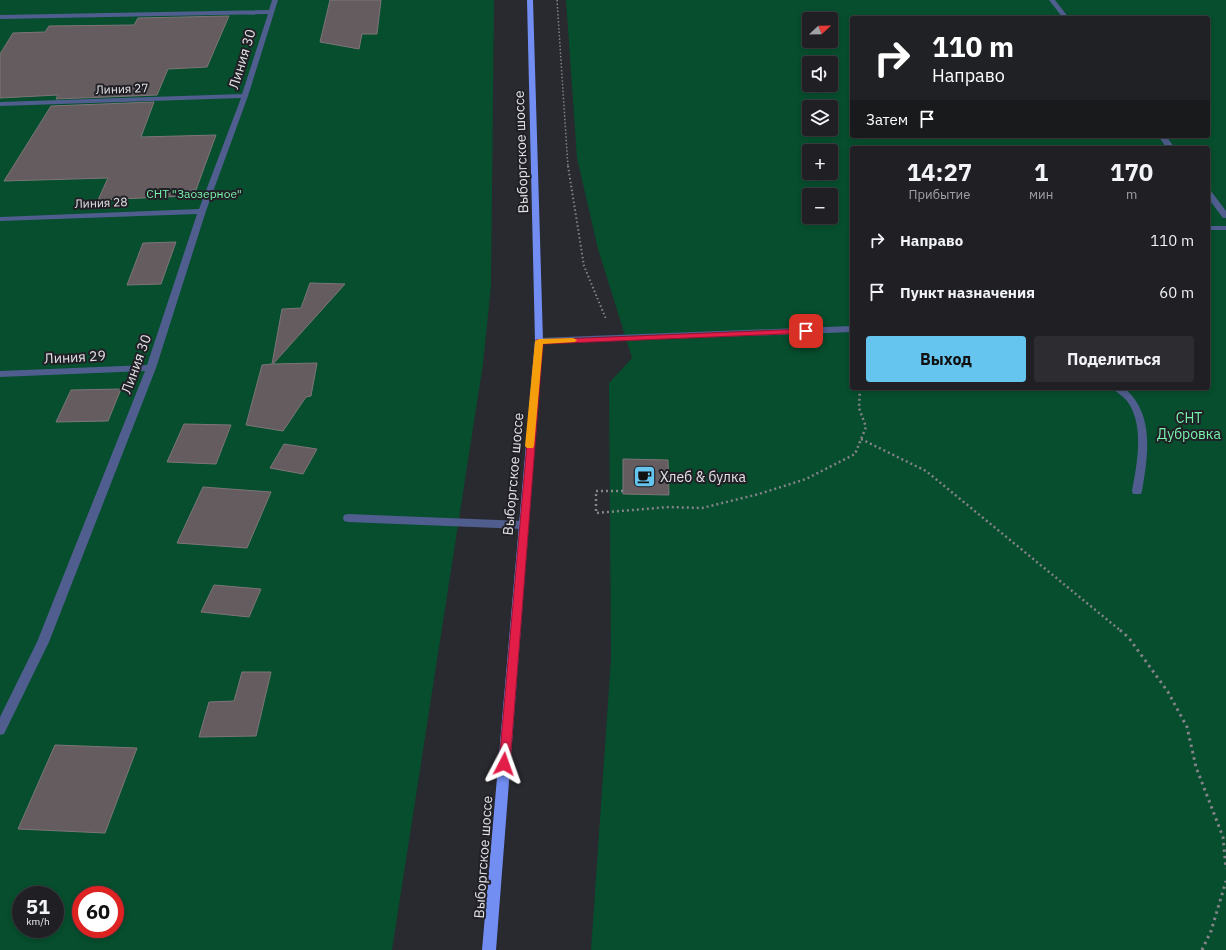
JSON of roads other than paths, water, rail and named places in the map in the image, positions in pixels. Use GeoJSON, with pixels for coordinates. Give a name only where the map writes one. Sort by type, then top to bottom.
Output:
{"type":"FeatureCollection","features":[{"type":"Feature","properties":{"kind":"main road","name":"Выборгское шоссе"},"geometry":{"type":"LineString","coordinates":[[491,946],[523,525],[539,341],[530,0]]}},
{"type":"Feature","properties":{"kind":"street","name":"Линия 30"},"geometry":{"type":"LineString","coordinates":[[0,730],[43,642],[151,368],[202,211],[245,96],[275,0]]}},
{"type":"Feature","properties":{"kind":"street"},"geometry":{"type":"LineString","coordinates":[[1052,0],[1064,16]]}},
{"type":"Feature","properties":{"kind":"street"},"geometry":{"type":"LineString","coordinates":[[0,17],[271,12]]}},
{"type":"Feature","properties":{"kind":"street","name":"Линия 27"},"geometry":{"type":"LineString","coordinates":[[0,104],[245,96]]}},
{"type":"Feature","properties":{"kind":"street"},"geometry":{"type":"LineString","coordinates":[[1210,196],[1226,216]]}},
{"type":"Feature","properties":{"kind":"street","name":"Линия 28"},"geometry":{"type":"LineString","coordinates":[[0,219],[202,211]]}},
{"type":"Feature","properties":{"kind":"street"},"geometry":{"type":"LineString","coordinates":[[1210,228],[1226,228]]}},
{"type":"Feature","properties":{"kind":"street"},"geometry":{"type":"LineString","coordinates":[[539,341],[850,330]]}},
{"type":"Feature","properties":{"kind":"street","name":"Линия 29"},"geometry":{"type":"LineString","coordinates":[[0,374],[151,368]]}},
{"type":"Feature","properties":{"kind":"street"},"geometry":{"type":"LineString","coordinates":[[1120,390],[1130,398],[1139,417],[1143,455],[1137,491]]}},
{"type":"Feature","properties":{"kind":"street"},"geometry":{"type":"LineString","coordinates":[[348,518],[523,525]]}},
{"type":"Feature","properties":{"kind":"place","name":"Хлеб & булка"},"geometry":{"type":"Point","coordinates":[644,477]}},
{"type":"Feature","properties":{"kind":"park label","name":"СНТ \"Заозерное\""},"geometry":{"type":"Point","coordinates":[194,194]}},
{"type":"Feature","properties":{"kind":"park label","name":"СНТ Дубровка"},"geometry":{"type":"Point","coordinates":[1189,426]}}]}
